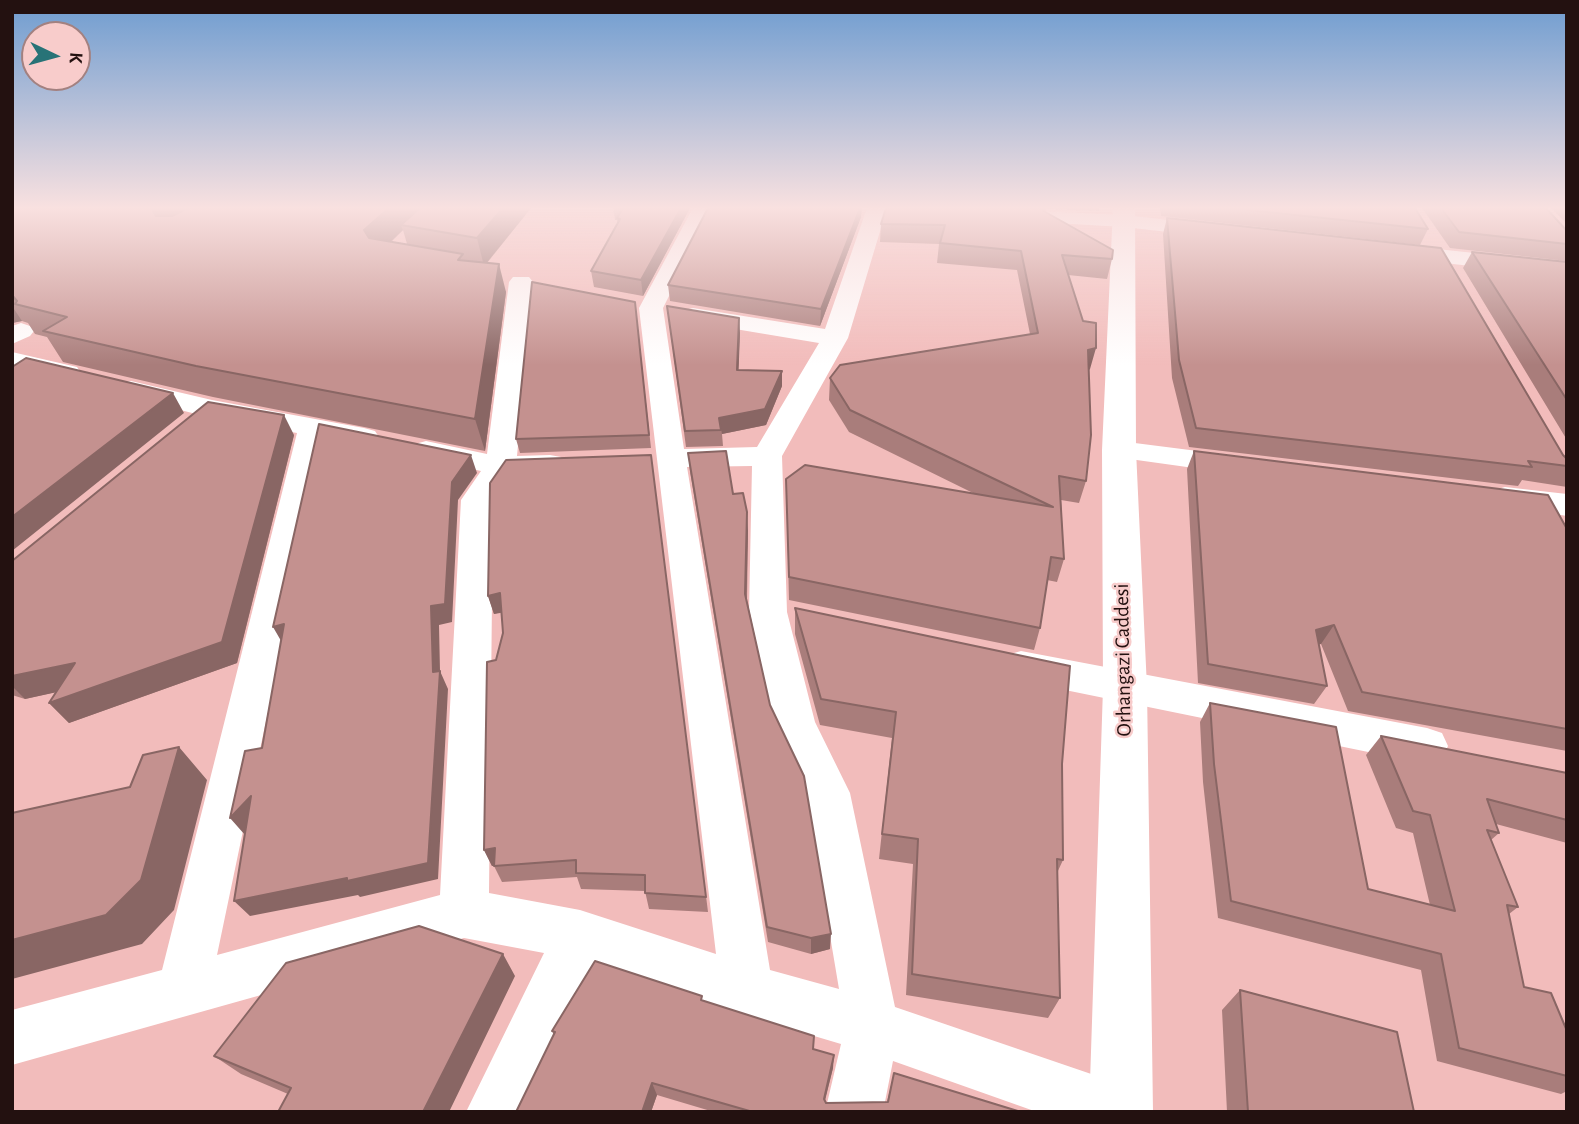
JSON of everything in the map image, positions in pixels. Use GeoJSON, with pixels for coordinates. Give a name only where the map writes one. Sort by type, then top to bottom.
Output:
{"type":"FeatureCollection","features":[{"type":"Feature","properties":{"kind":"street"},"geometry":{"type":"LineString","coordinates":[[668,260],[638,306],[657,459],[747,990]]}},
{"type":"Feature","properties":{"kind":"street"},"geometry":{"type":"LineString","coordinates":[[854,1112],[872,1026],[828,793],[794,723],[768,611],[767,456],[835,338],[866,260]]}},
{"type":"Feature","properties":{"kind":"street","name":"Orhangazi Caddesi"},"geometry":{"type":"LineString","coordinates":[[1121,1112],[1125,688],[1119,450],[1123,260]]}},
{"type":"Feature","properties":{"kind":"street"},"geometry":{"type":"LineString","coordinates":[[1443,260],[1455,281]]}},
{"type":"Feature","properties":{"kind":"street"},"geometry":{"type":"LineString","coordinates":[[1512,260],[1567,270]]}},
{"type":"Feature","properties":{"kind":"street"},"geometry":{"type":"LineString","coordinates":[[464,913],[477,500],[501,466],[534,284],[494,277]]}},
{"type":"Feature","properties":{"kind":"street"},"geometry":{"type":"LineString","coordinates":[[638,306],[835,338]]}},
{"type":"Feature","properties":{"kind":"street"},"geometry":{"type":"LineString","coordinates":[[12,360],[212,409],[501,466],[579,462]]}},
{"type":"Feature","properties":{"kind":"street"},"geometry":{"type":"LineString","coordinates":[[181,435],[212,409]]}},
{"type":"Feature","properties":{"kind":"street"},"geometry":{"type":"LineString","coordinates":[[183,991],[313,427]]}},
{"type":"Feature","properties":{"kind":"street"},"geometry":{"type":"LineString","coordinates":[[1119,450],[1268,468]]}},
{"type":"Feature","properties":{"kind":"street"},"geometry":{"type":"LineString","coordinates":[[657,459],[767,456]]}},
{"type":"Feature","properties":{"kind":"street"},"geometry":{"type":"LineString","coordinates":[[1472,494],[1567,505]]}},
{"type":"Feature","properties":{"kind":"street"},"geometry":{"type":"LineString","coordinates":[[768,611],[808,620]]}},
{"type":"Feature","properties":{"kind":"street"},"geometry":{"type":"LineString","coordinates":[[980,657],[1125,688],[1460,752]]}},
{"type":"Feature","properties":{"kind":"street"},"geometry":{"type":"LineString","coordinates":[[12,1038],[464,913],[580,935],[747,990],[872,1026],[1121,1112]]}},
{"type":"Feature","properties":{"kind":"street"},"geometry":{"type":"LineString","coordinates":[[495,1112],[580,935]]}},
{"type":"Feature","properties":{"kind":"building"},"geometry":{"type":"Polygon","coordinates":[[[12,260],[463,260],[499,264],[475,419],[196,366],[43,331],[67,317],[15,304],[17,301],[12,295],[12,260]]]}},
{"type":"Feature","properties":{"kind":"building"},"geometry":{"type":"Polygon","coordinates":[[[597,260],[652,260],[641,280],[591,271],[597,260]]]}},
{"type":"Feature","properties":{"kind":"building"},"geometry":{"type":"Polygon","coordinates":[[[681,260],[840,260],[821,309],[668,285],[681,260]]]}},
{"type":"Feature","properties":{"kind":"building"},"geometry":{"type":"Polygon","coordinates":[[[1023,260],[1064,260],[1083,321],[1096,323],[1096,348],[1088,350],[1091,435],[1086,481],[1059,476],[1064,559],[1051,557],[1040,628],[789,577],[786,479],[805,465],[1053,507],[850,410],[830,378],[840,365],[1038,333],[1023,260]]]}},
{"type":"Feature","properties":{"kind":"building"},"geometry":{"type":"Polygon","coordinates":[[[1171,260],[1448,260],[1567,459],[1567,466],[1528,461],[1532,467],[1196,428],[1179,360],[1171,260]]]}},
{"type":"Feature","properties":{"kind":"building"},"geometry":{"type":"Polygon","coordinates":[[[1477,260],[1567,262],[1567,400],[1477,260]]]}},
{"type":"Feature","properties":{"kind":"building"},"geometry":{"type":"Polygon","coordinates":[[[532,282],[635,302],[649,435],[516,439],[532,282]]]}},
{"type":"Feature","properties":{"kind":"building"},"geometry":{"type":"Polygon","coordinates":[[[667,306],[739,318],[737,370],[782,371],[765,409],[719,418],[721,430],[685,431],[667,306]]]}},
{"type":"Feature","properties":{"kind":"building"},"geometry":{"type":"Polygon","coordinates":[[[26,358],[173,393],[12,517],[12,367],[26,358]]]}},
{"type":"Feature","properties":{"kind":"building"},"geometry":{"type":"Polygon","coordinates":[[[208,402],[284,415],[222,642],[49,703],[75,663],[12,676],[12,561],[208,402]]]}},
{"type":"Feature","properties":{"kind":"building"},"geometry":{"type":"Polygon","coordinates":[[[319,424],[471,455],[452,482],[445,604],[431,606],[433,672],[440,671],[428,863],[234,901],[251,796],[230,818],[245,751],[262,748],[284,624],[273,627],[319,424]]]}},
{"type":"Feature","properties":{"kind":"building"},"geometry":{"type":"Polygon","coordinates":[[[726,451],[733,494],[743,493],[747,512],[745,594],[770,705],[804,776],[831,934],[811,938],[767,927],[688,453],[726,451]]]}},
{"type":"Feature","properties":{"kind":"building"},"geometry":{"type":"Polygon","coordinates":[[[1194,451],[1548,495],[1567,529],[1567,729],[1362,692],[1334,625],[1316,630],[1327,686],[1208,664],[1194,451]]]}},
{"type":"Feature","properties":{"kind":"building"},"geometry":{"type":"Polygon","coordinates":[[[651,455],[706,897],[645,893],[645,875],[576,873],[576,860],[494,866],[495,848],[484,850],[487,662],[496,660],[503,633],[500,593],[488,596],[490,483],[506,460],[651,455]]]}},
{"type":"Feature","properties":{"kind":"building"},"geometry":{"type":"Polygon","coordinates":[[[795,608],[1070,666],[1062,764],[1063,860],[1057,859],[1060,998],[912,974],[918,839],[882,834],[896,712],[821,699],[795,608]]]}},
{"type":"Feature","properties":{"kind":"building"},"geometry":{"type":"Polygon","coordinates":[[[1210,703],[1336,727],[1368,889],[1455,911],[1430,815],[1413,811],[1381,736],[1567,773],[1567,820],[1487,799],[1499,833],[1487,830],[1518,907],[1507,905],[1524,987],[1551,993],[1567,1031],[1567,1076],[1459,1048],[1441,954],[1231,901],[1214,764],[1210,703]]]}},
{"type":"Feature","properties":{"kind":"building"},"geometry":{"type":"Polygon","coordinates":[[[179,747],[141,880],[106,915],[12,940],[12,813],[130,787],[143,755],[179,747]]]}},
{"type":"Feature","properties":{"kind":"building"},"geometry":{"type":"Polygon","coordinates":[[[419,926],[503,954],[423,1112],[278,1112],[291,1088],[214,1056],[286,963],[419,926]]]}},
{"type":"Feature","properties":{"kind":"building"},"geometry":{"type":"Polygon","coordinates":[[[595,961],[702,996],[701,1000],[814,1036],[813,1049],[834,1055],[824,1099],[826,1103],[888,1102],[894,1073],[1021,1112],[753,1112],[652,1083],[642,1112],[516,1112],[555,1032],[552,1031],[595,961]]]}},
{"type":"Feature","properties":{"kind":"building"},"geometry":{"type":"Polygon","coordinates":[[[1240,990],[1397,1032],[1414,1112],[1248,1112],[1240,990]]]}}]}
